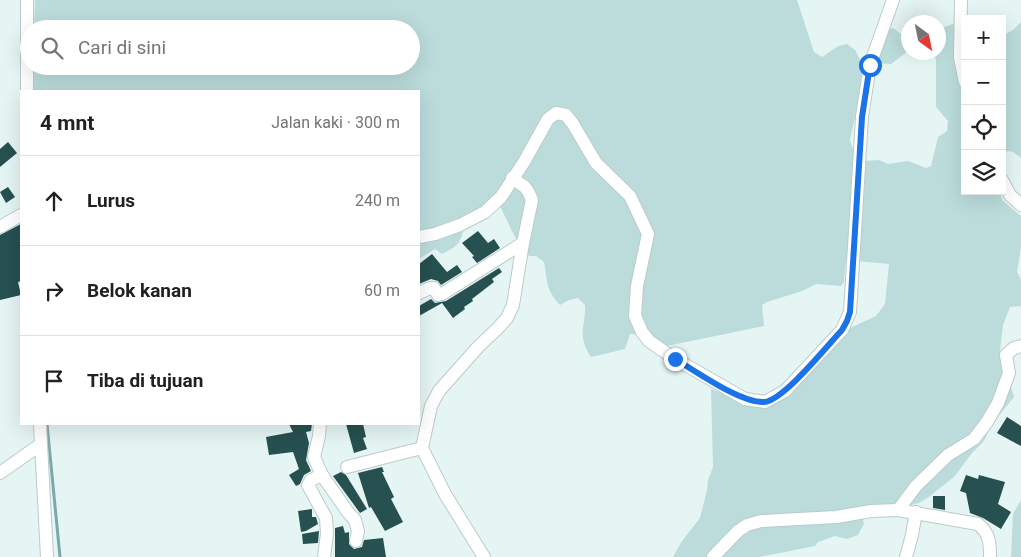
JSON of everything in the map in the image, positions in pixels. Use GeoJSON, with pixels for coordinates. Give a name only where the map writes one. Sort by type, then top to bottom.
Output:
{"type":"FeatureCollection","features":[{"type":"Feature","properties":{"kind":"street"},"geometry":{"type":"LineString","coordinates":[[27,0],[27,20]]}},
{"type":"Feature","properties":{"kind":"street"},"geometry":{"type":"LineString","coordinates":[[420,237],[435,234],[460,225],[485,212],[501,197],[524,162],[548,119],[556,113],[566,115],[596,163],[630,196],[648,234],[638,286],[635,316],[649,341],[675,359],[745,399],[765,402],[775,398],[785,391],[842,330],[850,312],[862,117],[870,65],[893,0]]}},
{"type":"Feature","properties":{"kind":"street"},"geometry":{"type":"LineString","coordinates":[[961,0],[961,62]]}},
{"type":"Feature","properties":{"kind":"street"},"geometry":{"type":"LineString","coordinates":[[27,75],[27,90]]}},
{"type":"Feature","properties":{"kind":"street"},"geometry":{"type":"LineString","coordinates":[[484,557],[445,494],[422,448],[431,406],[439,390],[507,318],[513,305],[532,200],[525,187],[512,178]]}},
{"type":"Feature","properties":{"kind":"street"},"geometry":{"type":"LineString","coordinates":[[1006,188],[1010,195],[1021,205]]}},
{"type":"Feature","properties":{"kind":"street"},"geometry":{"type":"LineString","coordinates":[[0,227],[20,216]]}},
{"type":"Feature","properties":{"kind":"street"},"geometry":{"type":"LineString","coordinates":[[420,293],[434,288],[438,295],[442,294],[523,243]]}},
{"type":"Feature","properties":{"kind":"street"},"geometry":{"type":"LineString","coordinates":[[898,510],[916,486],[948,455],[974,439],[987,422],[1001,396],[1009,373],[1006,355],[1014,348],[1021,346]]}},
{"type":"Feature","properties":{"kind":"street"},"geometry":{"type":"LineString","coordinates":[[40,425],[47,557]]}},
{"type":"Feature","properties":{"kind":"street"},"geometry":{"type":"LineString","coordinates":[[320,425],[314,457],[322,474],[355,520],[358,531],[356,541]]}},
{"type":"Feature","properties":{"kind":"street"},"geometry":{"type":"LineString","coordinates":[[0,473],[41,444]]}},
{"type":"Feature","properties":{"kind":"street"},"geometry":{"type":"LineString","coordinates":[[347,467],[422,448]]}},
{"type":"Feature","properties":{"kind":"street"},"geometry":{"type":"LineString","coordinates":[[322,474],[311,480],[308,485],[326,518],[327,534],[324,557]]}},
{"type":"Feature","properties":{"kind":"street"},"geometry":{"type":"LineString","coordinates":[[713,557],[738,531],[747,525],[761,521],[836,517],[871,511],[898,510],[978,524],[987,533],[990,540],[990,557]]}},
{"type":"Feature","properties":{"kind":"street"},"geometry":{"type":"LineString","coordinates":[[906,557],[916,512]]}},
{"type":"Feature","properties":{"kind":"shaded area"},"geometry":{"type":"Polygon","coordinates":[[[35,0],[797,0],[814,52],[822,57],[838,46],[847,44],[855,50],[865,69],[850,140],[855,156],[863,161],[879,160],[888,164],[908,161],[926,168],[931,166],[938,137],[947,131],[948,121],[936,107],[936,60],[946,60],[946,26],[955,23],[961,37],[961,195],[1001,195],[1002,200],[1021,216],[1021,247],[1017,272],[1021,280],[1021,306],[1010,307],[1003,325],[1000,351],[1014,397],[992,424],[984,441],[972,453],[955,476],[930,496],[919,503],[868,515],[863,520],[864,524],[858,535],[847,539],[835,536],[818,542],[815,546],[759,557],[673,557],[682,541],[700,518],[708,480],[713,467],[711,389],[743,402],[794,387],[850,328],[876,316],[885,304],[889,264],[846,260],[844,282],[841,286],[816,284],[762,305],[764,326],[652,349],[640,336],[630,334],[625,349],[591,357],[586,349],[583,336],[585,305],[578,298],[560,305],[555,299],[549,289],[544,262],[536,256],[529,256],[515,237],[496,198],[465,220],[463,232],[457,245],[442,254],[435,249],[420,258],[420,90],[33,90],[33,75],[420,75],[420,20],[34,20],[35,0]]]}},
{"type":"Feature","properties":{"kind":"shaded area"},"geometry":{"type":"Polygon","coordinates":[[[1021,22],[1021,158],[1013,152],[1006,152],[1006,34],[1021,22]]]}},
{"type":"Feature","properties":{"kind":"shaded area"},"geometry":{"type":"Polygon","coordinates":[[[893,28],[901,34],[901,56],[891,64],[877,63],[877,58],[882,52],[887,32],[893,28]]]}},
{"type":"Feature","properties":{"kind":"shaded area"},"geometry":{"type":"Polygon","coordinates":[[[1021,500],[1021,557],[1011,557],[1013,514],[1021,500]]]}},
{"type":"Feature","properties":{"kind":"building"},"geometry":{"type":"Polygon","coordinates":[[[8,142],[17,153],[0,167],[0,149],[8,142]]]}},
{"type":"Feature","properties":{"kind":"building"},"geometry":{"type":"Polygon","coordinates":[[[8,187],[15,197],[6,203],[0,192],[8,187]]]}},
{"type":"Feature","properties":{"kind":"building"},"geometry":{"type":"Polygon","coordinates":[[[20,225],[20,281],[18,282],[20,295],[0,300],[0,235],[20,225]]]}},
{"type":"Feature","properties":{"kind":"building"},"geometry":{"type":"Polygon","coordinates":[[[478,231],[488,243],[494,239],[500,248],[477,263],[472,257],[474,256],[462,243],[478,231]]]}},
{"type":"Feature","properties":{"kind":"building"},"geometry":{"type":"Polygon","coordinates":[[[432,254],[447,272],[457,265],[462,272],[441,285],[438,281],[431,279],[420,284],[420,263],[432,254]]]}},
{"type":"Feature","properties":{"kind":"building"},"geometry":{"type":"Polygon","coordinates":[[[499,268],[502,272],[492,279],[494,282],[472,299],[473,301],[464,307],[465,309],[453,318],[442,303],[420,315],[420,305],[431,299],[435,303],[446,301],[499,268]]]}},
{"type":"Feature","properties":{"kind":"building"},"geometry":{"type":"Polygon","coordinates":[[[1007,417],[1021,426],[1021,446],[997,433],[1007,417]]]}},
{"type":"Feature","properties":{"kind":"building"},"geometry":{"type":"Polygon","coordinates":[[[290,425],[312,425],[311,431],[306,432],[309,443],[306,460],[311,471],[304,475],[300,484],[296,486],[289,475],[299,469],[293,452],[269,455],[266,437],[293,432],[290,425]]]}},
{"type":"Feature","properties":{"kind":"building"},"geometry":{"type":"Polygon","coordinates":[[[346,425],[363,425],[366,437],[363,438],[367,449],[354,453],[346,425]]]}},
{"type":"Feature","properties":{"kind":"building"},"geometry":{"type":"Polygon","coordinates":[[[382,467],[384,472],[382,472],[394,497],[391,499],[403,522],[385,531],[371,507],[369,508],[358,473],[382,467]]]}},
{"type":"Feature","properties":{"kind":"building"},"geometry":{"type":"Polygon","coordinates":[[[341,472],[346,475],[367,509],[360,513],[333,476],[341,472]]]}},
{"type":"Feature","properties":{"kind":"building"},"geometry":{"type":"Polygon","coordinates":[[[966,475],[978,479],[979,475],[1005,482],[998,504],[1011,512],[1001,529],[983,518],[970,513],[966,493],[960,491],[966,475]]]}},
{"type":"Feature","properties":{"kind":"building"},"geometry":{"type":"Polygon","coordinates":[[[933,496],[945,496],[945,510],[933,508],[933,496]]]}},
{"type":"Feature","properties":{"kind":"building"},"geometry":{"type":"Polygon","coordinates":[[[312,509],[312,517],[316,517],[318,524],[301,532],[298,511],[312,509]]]}},
{"type":"Feature","properties":{"kind":"building"},"geometry":{"type":"Polygon","coordinates":[[[343,526],[345,533],[349,532],[349,544],[354,549],[362,547],[364,540],[383,538],[386,557],[335,557],[335,528],[343,526]]]}},
{"type":"Feature","properties":{"kind":"building"},"geometry":{"type":"Polygon","coordinates":[[[319,531],[318,543],[303,544],[302,534],[319,531]]]}},
{"type":"Feature","properties":{"kind":"waterway"},"geometry":{"type":"LineString","coordinates":[[47,425],[60,557]]}},
{"type":"Feature","properties":{"kind":"route"},"geometry":{"type":"LineString","coordinates":[[675,359],[745,399],[765,402],[785,391],[842,330],[850,312],[862,117],[870,65]]}}]}
